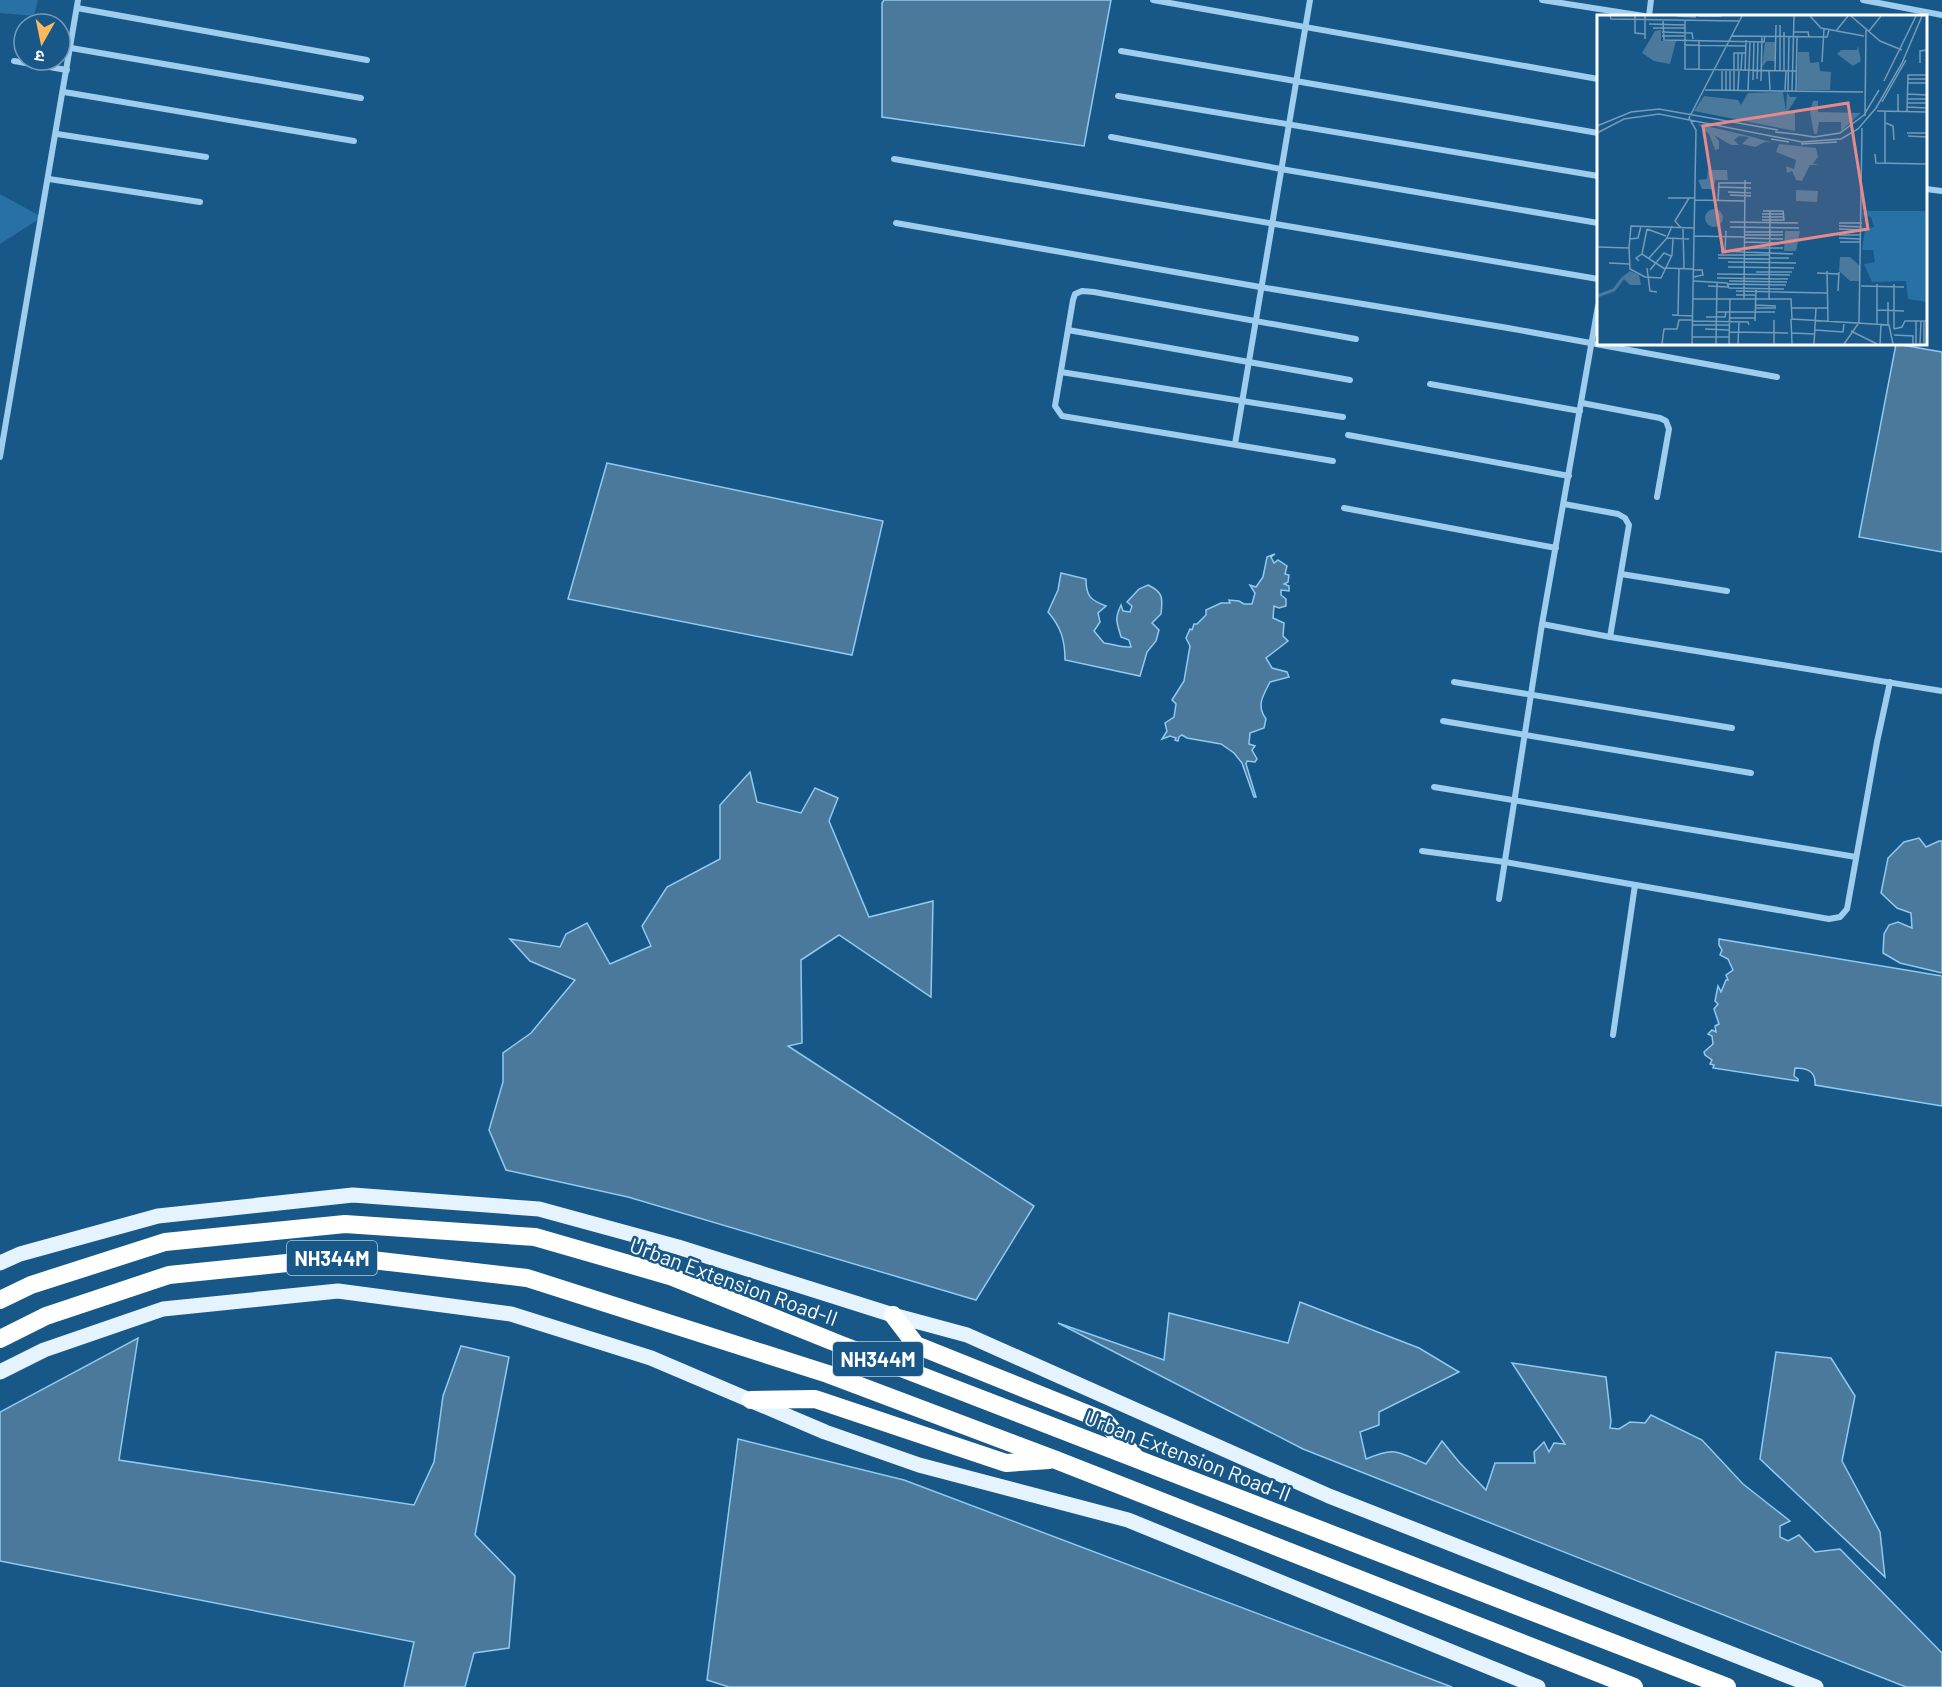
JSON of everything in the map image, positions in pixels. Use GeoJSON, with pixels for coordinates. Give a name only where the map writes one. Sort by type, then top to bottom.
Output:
{"type":"FeatureCollection","features":[{"type":"Feature","properties":{"kind":"highway","name":"Urban Extension Road-II"},"geometry":{"type":"LineString","coordinates":[[0,1300],[31,1285],[165,1242],[345,1224],[535,1237],[670,1276],[1137,1460],[1727,1687]]}},
{"type":"Feature","properties":{"kind":"highway","name":"NH344M"},"geometry":{"type":"LineString","coordinates":[[0,1339],[46,1316],[169,1275],[346,1257],[528,1278],[828,1374],[1056,1460],[1634,1687]]}},
{"type":"Feature","properties":{"kind":"highway"},"geometry":{"type":"LineString","coordinates":[[893,1315],[916,1345],[1105,1421],[1137,1460]]}},
{"type":"Feature","properties":{"kind":"highway"},"geometry":{"type":"LineString","coordinates":[[751,1400],[815,1399],[1006,1462],[1056,1460]]}},
{"type":"Feature","properties":{"kind":"main road"},"geometry":{"type":"LineString","coordinates":[[0,1263],[21,1254],[158,1216],[353,1195],[539,1209],[678,1247],[893,1315],[967,1335],[1329,1496],[1816,1687]]}},
{"type":"Feature","properties":{"kind":"main road"},"geometry":{"type":"LineString","coordinates":[[0,1372],[44,1350],[163,1309],[338,1291],[512,1314],[651,1358],[825,1432],[919,1465],[1128,1520],[1538,1687]]}},
{"type":"Feature","properties":{"kind":"street"},"geometry":{"type":"LineString","coordinates":[[72,41],[78,0]]}},
{"type":"Feature","properties":{"kind":"street"},"geometry":{"type":"LineString","coordinates":[[1153,0],[1597,79]]}},
{"type":"Feature","properties":{"kind":"street"},"geometry":{"type":"LineString","coordinates":[[1235,444],[1310,0]]}},
{"type":"Feature","properties":{"kind":"street"},"geometry":{"type":"LineString","coordinates":[[1542,0],[1640,15]]}},
{"type":"Feature","properties":{"kind":"street"},"geometry":{"type":"LineString","coordinates":[[1646,15],[1651,0]]}},
{"type":"Feature","properties":{"kind":"street"},"geometry":{"type":"LineString","coordinates":[[1863,0],[1942,15]]}},
{"type":"Feature","properties":{"kind":"street"},"geometry":{"type":"LineString","coordinates":[[77,8],[368,60]]}},
{"type":"Feature","properties":{"kind":"street"},"geometry":{"type":"LineString","coordinates":[[72,48],[361,98]]}},
{"type":"Feature","properties":{"kind":"street"},"geometry":{"type":"LineString","coordinates":[[1121,51],[1597,133]]}},
{"type":"Feature","properties":{"kind":"street"},"geometry":{"type":"LineString","coordinates":[[0,457],[67,72]]}},
{"type":"Feature","properties":{"kind":"street"},"geometry":{"type":"LineString","coordinates":[[64,92],[354,141]]}},
{"type":"Feature","properties":{"kind":"street"},"geometry":{"type":"LineString","coordinates":[[1118,96],[1597,176]]}},
{"type":"Feature","properties":{"kind":"street"},"geometry":{"type":"LineString","coordinates":[[57,134],[207,158]]}},
{"type":"Feature","properties":{"kind":"street"},"geometry":{"type":"LineString","coordinates":[[1111,137],[1597,222]]}},
{"type":"Feature","properties":{"kind":"street"},"geometry":{"type":"LineString","coordinates":[[894,159],[1597,279]]}},
{"type":"Feature","properties":{"kind":"street"},"geometry":{"type":"LineString","coordinates":[[49,179],[200,202]]}},
{"type":"Feature","properties":{"kind":"street"},"geometry":{"type":"LineString","coordinates":[[1927,189],[1942,191]]}},
{"type":"Feature","properties":{"kind":"street"},"geometry":{"type":"LineString","coordinates":[[896,223],[1597,345]]}},
{"type":"Feature","properties":{"kind":"street"},"geometry":{"type":"LineString","coordinates":[[1333,461],[1062,416],[1055,406],[1073,300],[1075,294],[1082,291],[1356,339]]}},
{"type":"Feature","properties":{"kind":"street"},"geometry":{"type":"LineString","coordinates":[[1499,898],[1542,624],[1597,317]]}},
{"type":"Feature","properties":{"kind":"street"},"geometry":{"type":"LineString","coordinates":[[1068,330],[1350,380]]}},
{"type":"Feature","properties":{"kind":"street"},"geometry":{"type":"LineString","coordinates":[[1598,345],[1777,377]]}},
{"type":"Feature","properties":{"kind":"street"},"geometry":{"type":"LineString","coordinates":[[1061,372],[1343,417]]}},
{"type":"Feature","properties":{"kind":"street"},"geometry":{"type":"LineString","coordinates":[[1430,384],[1580,411]]}},
{"type":"Feature","properties":{"kind":"street"},"geometry":{"type":"LineString","coordinates":[[1582,403],[1666,421],[1669,429],[1657,497]]}},
{"type":"Feature","properties":{"kind":"street"},"geometry":{"type":"LineString","coordinates":[[1348,435],[1569,476]]}},
{"type":"Feature","properties":{"kind":"street"},"geometry":{"type":"LineString","coordinates":[[1564,504],[1618,514],[1625,518],[1629,525],[1610,637]]}},
{"type":"Feature","properties":{"kind":"street"},"geometry":{"type":"LineString","coordinates":[[1344,508],[1556,548]]}},
{"type":"Feature","properties":{"kind":"street"},"geometry":{"type":"LineString","coordinates":[[1621,574],[1727,591]]}},
{"type":"Feature","properties":{"kind":"street"},"geometry":{"type":"LineString","coordinates":[[1542,624],[1942,692]]}},
{"type":"Feature","properties":{"kind":"street"},"geometry":{"type":"LineString","coordinates":[[1454,682],[1732,728]]}},
{"type":"Feature","properties":{"kind":"street"},"geometry":{"type":"LineString","coordinates":[[1422,851],[1505,862],[1829,920],[1840,917],[1847,909],[1890,682]]}},
{"type":"Feature","properties":{"kind":"street"},"geometry":{"type":"LineString","coordinates":[[1443,721],[1751,772]]}},
{"type":"Feature","properties":{"kind":"street"},"geometry":{"type":"LineString","coordinates":[[1434,787],[1856,857]]}},
{"type":"Feature","properties":{"kind":"street"},"geometry":{"type":"LineString","coordinates":[[1613,1035],[1635,885]]}},
{"type":"Feature","properties":{"kind":"shaded area"},"geometry":{"type":"Polygon","coordinates":[[[0,0],[38,0],[35,12],[0,13],[0,0]]]}},
{"type":"Feature","properties":{"kind":"shaded area"},"geometry":{"type":"Polygon","coordinates":[[[884,0],[1111,0],[1084,146],[882,117],[882,3],[884,0]]]}},
{"type":"Feature","properties":{"kind":"shaded area"},"geometry":{"type":"Polygon","coordinates":[[[0,194],[42,217],[0,244],[0,194]]]}},
{"type":"Feature","properties":{"kind":"shaded area"},"geometry":{"type":"Polygon","coordinates":[[[1896,345],[1942,352],[1942,552],[1859,537],[1896,345]]]}},
{"type":"Feature","properties":{"kind":"shaded area"},"geometry":{"type":"Polygon","coordinates":[[[607,463],[883,521],[852,655],[568,599],[607,463]]]}},
{"type":"Feature","properties":{"kind":"shaded area"},"geometry":{"type":"Polygon","coordinates":[[[1275,554],[1271,557],[1274,563],[1278,560],[1287,566],[1285,574],[1289,575],[1288,582],[1284,584],[1289,586],[1289,591],[1281,590],[1281,595],[1286,599],[1286,606],[1279,608],[1274,606],[1273,618],[1284,623],[1283,636],[1288,641],[1266,658],[1272,668],[1287,672],[1289,677],[1270,682],[1261,705],[1266,719],[1264,728],[1250,733],[1249,744],[1255,746],[1252,750],[1257,759],[1255,762],[1247,761],[1246,764],[1256,797],[1254,797],[1242,763],[1234,753],[1221,744],[1182,735],[1178,741],[1170,736],[1162,739],[1167,731],[1165,723],[1174,717],[1176,704],[1172,700],[1184,681],[1190,646],[1186,638],[1190,629],[1192,630],[1194,624],[1206,615],[1206,610],[1221,603],[1230,603],[1229,600],[1252,604],[1255,593],[1250,585],[1256,587],[1263,577],[1267,557],[1275,554]]]}},
{"type":"Feature","properties":{"kind":"shaded area"},"geometry":{"type":"Polygon","coordinates":[[[1061,573],[1086,579],[1090,597],[1106,606],[1098,613],[1100,622],[1094,631],[1104,643],[1120,646],[1131,647],[1129,640],[1121,637],[1117,624],[1117,614],[1121,605],[1123,611],[1130,612],[1132,606],[1127,602],[1139,589],[1148,585],[1157,590],[1162,600],[1161,614],[1152,623],[1159,630],[1156,641],[1147,652],[1140,676],[1065,660],[1061,634],[1048,612],[1058,590],[1061,573]]]}},
{"type":"Feature","properties":{"kind":"shaded area"},"geometry":{"type":"Polygon","coordinates":[[[750,772],[757,802],[801,813],[815,788],[838,798],[829,821],[869,917],[933,901],[931,997],[839,935],[801,960],[802,1043],[788,1046],[1034,1206],[976,1300],[628,1197],[506,1170],[489,1130],[503,1082],[503,1053],[531,1033],[575,980],[530,961],[510,939],[560,947],[566,934],[587,923],[610,964],[651,946],[642,926],[667,887],[720,859],[720,805],[750,772]]]}},
{"type":"Feature","properties":{"kind":"shaded area"},"geometry":{"type":"Polygon","coordinates":[[[1919,838],[1926,847],[1942,841],[1942,973],[1900,963],[1883,953],[1884,934],[1889,925],[1898,922],[1912,928],[1911,913],[1897,908],[1881,893],[1888,858],[1904,842],[1919,838]]]}},
{"type":"Feature","properties":{"kind":"shaded area"},"geometry":{"type":"Polygon","coordinates":[[[1719,939],[1942,976],[1942,1106],[1815,1085],[1812,1073],[1803,1069],[1795,1068],[1794,1076],[1798,1081],[1713,1068],[1714,1065],[1710,1064],[1712,1060],[1704,1052],[1713,1044],[1712,1036],[1708,1034],[1712,1030],[1716,1032],[1715,1026],[1719,1024],[1714,1009],[1718,1004],[1715,1001],[1718,986],[1721,992],[1728,980],[1726,975],[1733,970],[1728,959],[1720,955],[1722,950],[1719,939]]]}},
{"type":"Feature","properties":{"kind":"shaded area"},"geometry":{"type":"Polygon","coordinates":[[[1300,1302],[1419,1348],[1459,1372],[1379,1412],[1379,1425],[1360,1432],[1366,1459],[1384,1453],[1397,1452],[1426,1464],[1442,1441],[1486,1490],[1495,1463],[1535,1463],[1534,1452],[1544,1442],[1549,1452],[1554,1443],[1565,1444],[1512,1363],[1606,1377],[1610,1428],[1619,1429],[1630,1422],[1645,1423],[1651,1415],[1702,1440],[1743,1484],[1790,1521],[1780,1526],[1780,1537],[1788,1541],[1799,1535],[1815,1552],[1840,1549],[1942,1653],[1942,1687],[1906,1687],[1303,1449],[1058,1323],[1164,1360],[1169,1313],[1288,1343],[1300,1302]]]}},
{"type":"Feature","properties":{"kind":"shaded area"},"geometry":{"type":"Polygon","coordinates":[[[138,1338],[119,1460],[414,1505],[434,1462],[443,1396],[461,1346],[509,1357],[475,1535],[515,1576],[509,1648],[474,1653],[465,1687],[404,1687],[414,1642],[0,1561],[0,1412],[138,1338]]]}},
{"type":"Feature","properties":{"kind":"shaded area"},"geometry":{"type":"Polygon","coordinates":[[[1776,1352],[1831,1358],[1855,1396],[1842,1461],[1880,1532],[1885,1577],[1760,1459],[1776,1352]]]}},
{"type":"Feature","properties":{"kind":"shaded area"},"geometry":{"type":"Polygon","coordinates":[[[738,1439],[904,1480],[1452,1687],[729,1687],[707,1680],[738,1439]]]}}]}
